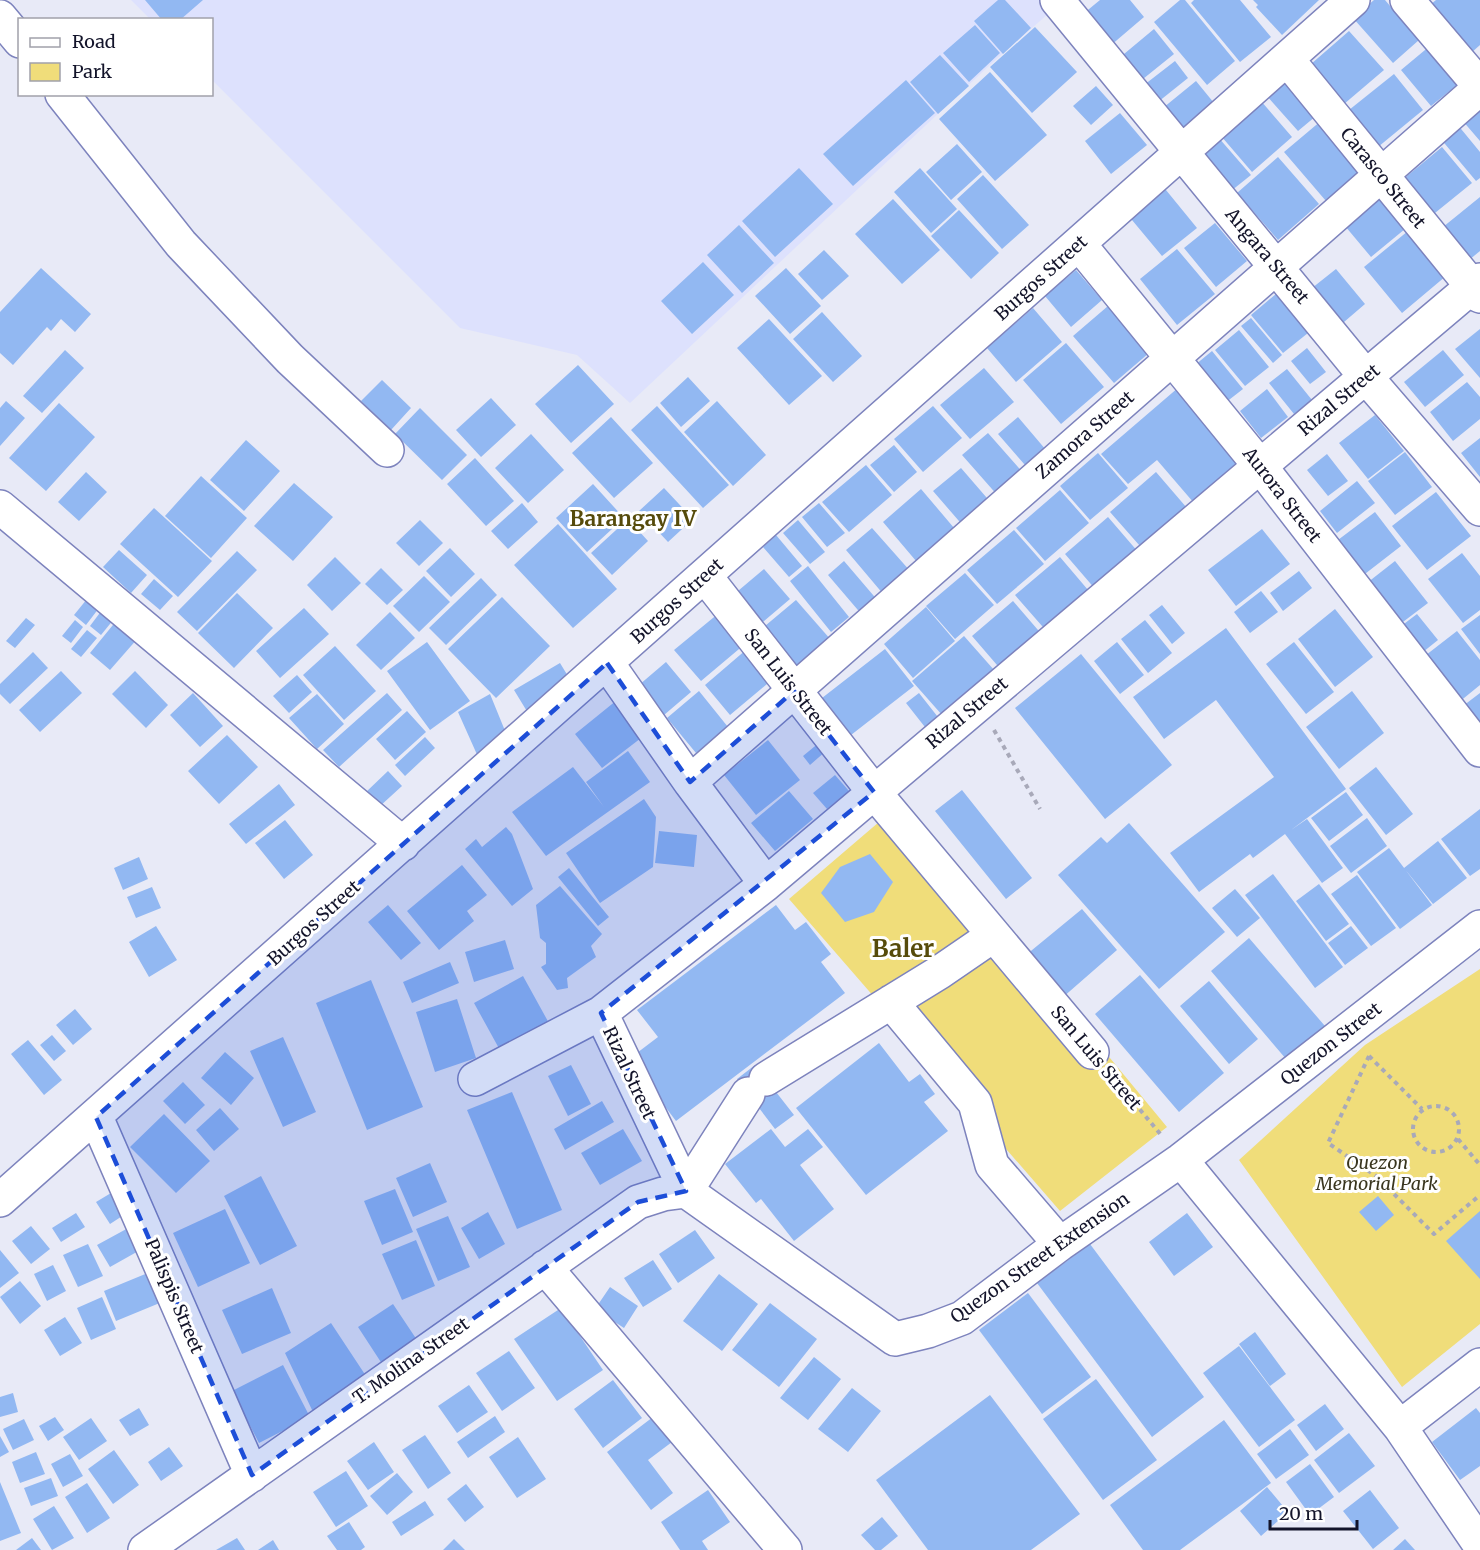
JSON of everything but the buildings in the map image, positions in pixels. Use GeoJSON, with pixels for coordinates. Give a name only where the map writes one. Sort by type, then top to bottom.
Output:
{"type":"FeatureCollection","features":[{"type":"Feature","properties":{"kind":"street","name":"Angara Street"},"geometry":{"type":"LineString","coordinates":[[1057,0],[1180,153],[1366,377],[1480,509]]}},
{"type":"Feature","properties":{"kind":"street","name":"Burgos Street"},"geometry":{"type":"LineString","coordinates":[[0,1200],[1353,0]]}},
{"type":"Feature","properties":{"kind":"street"},"geometry":{"type":"LineString","coordinates":[[1407,0],[1480,87]]}},
{"type":"Feature","properties":{"kind":"street"},"geometry":{"type":"LineString","coordinates":[[0,17],[18,39]]}},
{"type":"Feature","properties":{"kind":"street","name":"Carasco Street"},"geometry":{"type":"LineString","coordinates":[[1287,59],[1477,288]]}},
{"type":"Feature","properties":{"kind":"street","name":"Zamora Street"},"geometry":{"type":"LineString","coordinates":[[690,782],[1480,87]]}},
{"type":"Feature","properties":{"kind":"street"},"geometry":{"type":"LineString","coordinates":[[64,96],[181,244],[290,359],[387,450]]}},
{"type":"Feature","properties":{"kind":"street","name":"Aurora Street"},"geometry":{"type":"LineString","coordinates":[[1079,244],[1260,466],[1480,750]]}},
{"type":"Feature","properties":{"kind":"street","name":"Rizal Street"},"geometry":{"type":"LineString","coordinates":[[686,1191],[601,1013],[766,884],[1366,377],[1477,288]]}},
{"type":"Feature","properties":{"kind":"street"},"geometry":{"type":"LineString","coordinates":[[0,507],[403,844]]}},
{"type":"Feature","properties":{"kind":"street","name":"San Luis Street"},"geometry":{"type":"LineString","coordinates":[[705,576],[874,792],[1092,1052]]}},
{"type":"Feature","properties":{"kind":"street"},"geometry":{"type":"LineString","coordinates":[[607,663],[690,782],[766,884]]}},
{"type":"Feature","properties":{"kind":"street","name":"Quezon Street"},"geometry":{"type":"LineString","coordinates":[[1181,1160],[1480,927]]}},
{"type":"Feature","properties":{"kind":"street"},"geometry":{"type":"LineString","coordinates":[[686,1191],[757,1086],[994,935]]}},
{"type":"Feature","properties":{"kind":"street"},"geometry":{"type":"LineString","coordinates":[[891,1002],[975,1103],[992,1165],[1059,1244]]}},
{"type":"Feature","properties":{"kind":"street"},"geometry":{"type":"LineString","coordinates":[[474,1079],[601,1013]]}},
{"type":"Feature","properties":{"kind":"street","name":"Palispis Street"},"geometry":{"type":"LineString","coordinates":[[96,1117],[252,1475]]}},
{"type":"Feature","properties":{"kind":"street"},"geometry":{"type":"LineString","coordinates":[[1181,1160],[1400,1427],[1480,1545]]}},
{"type":"Feature","properties":{"kind":"street","name":"Quezon Street Extension"},"geometry":{"type":"LineString","coordinates":[[686,1191],[895,1339],[928,1331],[962,1318],[1059,1244],[1181,1160]]}},
{"type":"Feature","properties":{"kind":"street","name":"T. Molina Street"},"geometry":{"type":"LineString","coordinates":[[145,1550],[638,1202],[663,1194],[686,1191]]}},
{"type":"Feature","properties":{"kind":"street"},"geometry":{"type":"LineString","coordinates":[[545,1267],[785,1550]]}},
{"type":"Feature","properties":{"kind":"street"},"geometry":{"type":"LineString","coordinates":[[1400,1427],[1480,1365]]}},
{"type":"Feature","properties":{"kind":"path"},"geometry":{"type":"LineString","coordinates":[[979,704],[1040,809]]}},
{"type":"Feature","properties":{"kind":"path"},"geometry":{"type":"LineString","coordinates":[[1352,1027],[1369,1056],[1422,1109]]}},
{"type":"Feature","properties":{"kind":"path","name":"San Luis Street"},"geometry":{"type":"LineString","coordinates":[[1092,1052],[1181,1160]]}},
{"type":"Feature","properties":{"kind":"path"},"geometry":{"type":"LineString","coordinates":[[1369,1056],[1328,1143],[1376,1176],[1434,1234],[1480,1196]]}},
{"type":"Feature","properties":{"kind":"path"},"geometry":{"type":"LineString","coordinates":[[1444,1106],[1460,1123],[1458,1139],[1446,1150],[1430,1152],[1415,1141],[1413,1124],[1422,1109],[1444,1106]]}},
{"type":"Feature","properties":{"kind":"path"},"geometry":{"type":"LineString","coordinates":[[1458,1139],[1480,1165]]}},
{"type":"Feature","properties":{"kind":"highlighted area"},"geometry":{"type":"Polygon","coordinates":[[[607,663],[690,782],[794,691],[874,792],[601,1013],[686,1191],[638,1202],[252,1475],[96,1117],[607,663]]]}},
{"type":"Feature","properties":{"kind":"shaded area"},"geometry":{"type":"Polygon","coordinates":[[[131,0],[1064,0],[991,64],[630,403],[577,355],[460,328],[213,81],[213,18],[149,18],[131,0]]]}},
{"type":"Feature","properties":{"kind":"green space"},"geometry":{"type":"Polygon","coordinates":[[[900,804],[1167,1127],[1060,1211],[789,899],[900,804]]]}},
{"type":"Feature","properties":{"kind":"green space","name":"Quezon Memorial Park"},"geometry":{"type":"Polygon","coordinates":[[[1480,969],[1480,1324],[1402,1387],[1239,1160],[1365,1045],[1480,969]]]}},
{"type":"Feature","properties":{"kind":"district","name":"Barangay IV"},"geometry":{"type":"Point","coordinates":[633,519]}},
{"type":"Feature","properties":{"kind":"district","name":"Baler"},"geometry":{"type":"Point","coordinates":[903,949]}}]}
